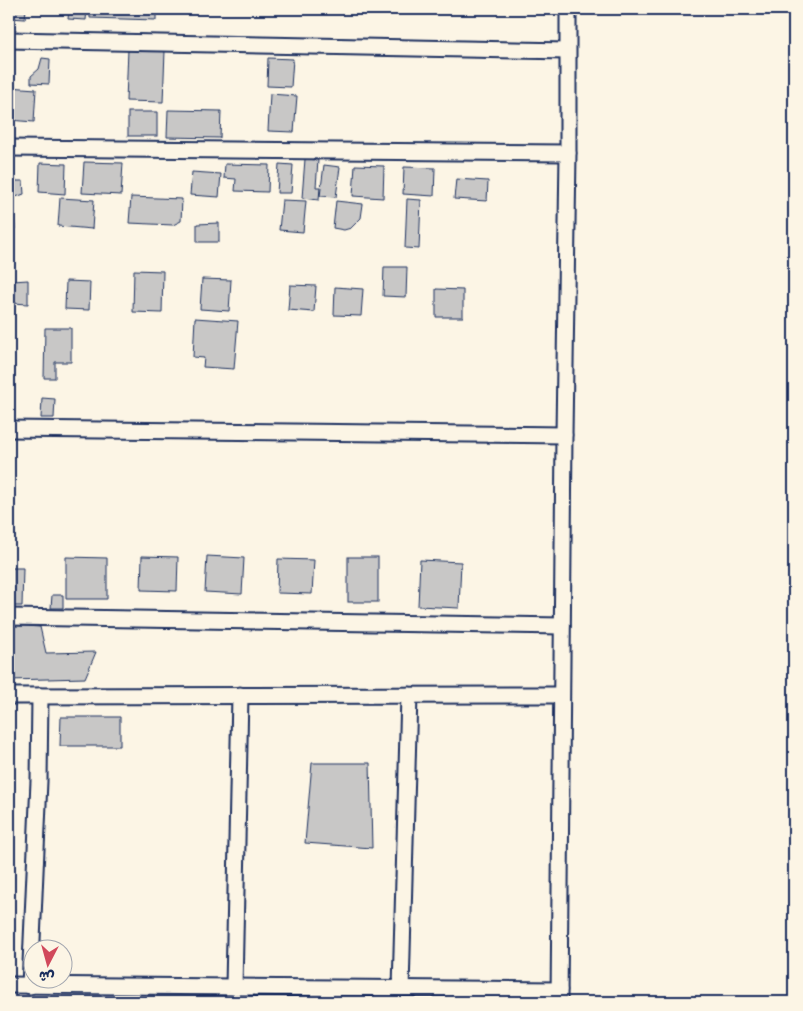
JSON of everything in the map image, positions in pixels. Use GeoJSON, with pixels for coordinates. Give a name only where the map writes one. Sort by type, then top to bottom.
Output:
{"type":"FeatureCollection","features":[{"type":"Feature","properties":{"kind":"street"},"geometry":{"type":"LineString","coordinates":[[72,986],[402,988],[559,996],[568,9]]}},
{"type":"Feature","properties":{"kind":"street"},"geometry":{"type":"LineString","coordinates":[[9,40],[567,51]]}},
{"type":"Feature","properties":{"kind":"street"},"geometry":{"type":"LineString","coordinates":[[9,148],[568,153]]}},
{"type":"Feature","properties":{"kind":"street"},"geometry":{"type":"LineString","coordinates":[[9,429],[564,435]]}},
{"type":"Feature","properties":{"kind":"street"},"geometry":{"type":"LineString","coordinates":[[9,617],[562,626]]}},
{"type":"Feature","properties":{"kind":"street"},"geometry":{"type":"LineString","coordinates":[[234,988],[240,695]]}},
{"type":"Feature","properties":{"kind":"street"},"geometry":{"type":"LineString","coordinates":[[402,988],[409,695]]}},
{"type":"Feature","properties":{"kind":"street"},"geometry":{"type":"LineString","coordinates":[[9,696],[562,695]]}},
{"type":"Feature","properties":{"kind":"street"},"geometry":{"type":"LineString","coordinates":[[32,938],[39,781],[40,696]]}},
{"type":"Feature","properties":{"kind":"street"},"geometry":{"type":"LineString","coordinates":[[9,986],[22,986]]}},
{"type":"Feature","properties":{"kind":"building"},"geometry":{"type":"Polygon","coordinates":[[[10,9],[26,9],[25,19],[10,18],[10,9]]]}},
{"type":"Feature","properties":{"kind":"building"},"geometry":{"type":"Polygon","coordinates":[[[69,9],[87,9],[86,20],[68,19],[69,9]]]}},
{"type":"Feature","properties":{"kind":"building"},"geometry":{"type":"Polygon","coordinates":[[[90,9],[156,9],[156,20],[90,18],[90,9]]]}},
{"type":"Feature","properties":{"kind":"building"},"geometry":{"type":"Polygon","coordinates":[[[128,49],[165,51],[163,102],[126,101],[128,49]]]}},
{"type":"Feature","properties":{"kind":"building"},"geometry":{"type":"Polygon","coordinates":[[[42,58],[50,59],[49,84],[31,83],[31,76],[39,69],[42,58]]]}},
{"type":"Feature","properties":{"kind":"building"},"geometry":{"type":"Polygon","coordinates":[[[268,58],[293,59],[291,87],[267,86],[268,58]]]}},
{"type":"Feature","properties":{"kind":"building"},"geometry":{"type":"Polygon","coordinates":[[[9,87],[36,89],[34,122],[9,120],[9,87]]]}},
{"type":"Feature","properties":{"kind":"building"},"geometry":{"type":"Polygon","coordinates":[[[270,94],[297,96],[294,132],[268,131],[270,94]]]}},
{"type":"Feature","properties":{"kind":"building"},"geometry":{"type":"Polygon","coordinates":[[[168,110],[221,111],[220,138],[167,137],[168,110]]]}},
{"type":"Feature","properties":{"kind":"building"},"geometry":{"type":"Polygon","coordinates":[[[128,112],[157,112],[157,136],[128,136],[128,112]]]}},
{"type":"Feature","properties":{"kind":"building"},"geometry":{"type":"Polygon","coordinates":[[[305,159],[318,160],[316,187],[320,187],[319,200],[302,198],[305,159]]]}},
{"type":"Feature","properties":{"kind":"building"},"geometry":{"type":"Polygon","coordinates":[[[84,162],[123,163],[121,195],[82,193],[84,162]]]}},
{"type":"Feature","properties":{"kind":"building"},"geometry":{"type":"Polygon","coordinates":[[[40,163],[66,164],[65,194],[39,192],[40,163]]]}},
{"type":"Feature","properties":{"kind":"building"},"geometry":{"type":"Polygon","coordinates":[[[225,164],[269,165],[268,192],[235,191],[236,179],[224,178],[225,164]]]}},
{"type":"Feature","properties":{"kind":"building"},"geometry":{"type":"Polygon","coordinates":[[[279,164],[293,165],[291,193],[277,193],[279,164]]]}},
{"type":"Feature","properties":{"kind":"building"},"geometry":{"type":"Polygon","coordinates":[[[324,165],[340,167],[336,197],[320,196],[324,165]]]}},
{"type":"Feature","properties":{"kind":"building"},"geometry":{"type":"Polygon","coordinates":[[[355,165],[384,166],[383,198],[353,196],[355,165]]]}},
{"type":"Feature","properties":{"kind":"building"},"geometry":{"type":"Polygon","coordinates":[[[404,167],[435,168],[434,196],[403,194],[404,167]]]}},
{"type":"Feature","properties":{"kind":"building"},"geometry":{"type":"Polygon","coordinates":[[[192,172],[221,174],[219,197],[190,195],[192,172]]]}},
{"type":"Feature","properties":{"kind":"building"},"geometry":{"type":"Polygon","coordinates":[[[456,179],[488,181],[487,201],[454,199],[456,179]]]}},
{"type":"Feature","properties":{"kind":"building"},"geometry":{"type":"Polygon","coordinates":[[[9,181],[23,181],[24,194],[13,198],[15,229],[9,229],[9,181]]]}},
{"type":"Feature","properties":{"kind":"building"},"geometry":{"type":"Polygon","coordinates":[[[131,197],[182,199],[181,221],[173,225],[129,223],[131,197]]]}},
{"type":"Feature","properties":{"kind":"building"},"geometry":{"type":"Polygon","coordinates":[[[60,198],[94,200],[92,229],[58,226],[60,198]]]}},
{"type":"Feature","properties":{"kind":"building"},"geometry":{"type":"Polygon","coordinates":[[[407,199],[421,200],[419,249],[405,248],[407,199]]]}},
{"type":"Feature","properties":{"kind":"building"},"geometry":{"type":"Polygon","coordinates":[[[282,200],[306,201],[303,232],[279,230],[282,200]]]}},
{"type":"Feature","properties":{"kind":"building"},"geometry":{"type":"Polygon","coordinates":[[[336,201],[363,204],[361,218],[351,228],[344,230],[333,228],[336,201]]]}},
{"type":"Feature","properties":{"kind":"building"},"geometry":{"type":"Polygon","coordinates":[[[219,223],[219,242],[197,242],[197,224],[219,223]]]}},
{"type":"Feature","properties":{"kind":"building"},"geometry":{"type":"Polygon","coordinates":[[[384,267],[407,267],[406,297],[383,296],[384,267]]]}},
{"type":"Feature","properties":{"kind":"building"},"geometry":{"type":"Polygon","coordinates":[[[134,270],[163,271],[162,313],[133,312],[134,270]]]}},
{"type":"Feature","properties":{"kind":"building"},"geometry":{"type":"Polygon","coordinates":[[[202,279],[231,280],[229,311],[200,309],[202,279]]]}},
{"type":"Feature","properties":{"kind":"building"},"geometry":{"type":"Polygon","coordinates":[[[28,280],[28,304],[13,303],[13,281],[28,280]]]}},
{"type":"Feature","properties":{"kind":"building"},"geometry":{"type":"Polygon","coordinates":[[[66,281],[90,282],[89,310],[65,309],[66,281]]]}},
{"type":"Feature","properties":{"kind":"building"},"geometry":{"type":"Polygon","coordinates":[[[290,285],[316,286],[314,312],[288,310],[290,285]]]}},
{"type":"Feature","properties":{"kind":"building"},"geometry":{"type":"Polygon","coordinates":[[[335,287],[363,289],[361,316],[334,315],[335,287]]]}},
{"type":"Feature","properties":{"kind":"building"},"geometry":{"type":"Polygon","coordinates":[[[436,289],[463,290],[463,317],[436,317],[436,289]]]}},
{"type":"Feature","properties":{"kind":"building"},"geometry":{"type":"Polygon","coordinates":[[[195,318],[238,321],[234,369],[203,367],[204,358],[193,357],[195,318]]]}},
{"type":"Feature","properties":{"kind":"building"},"geometry":{"type":"Polygon","coordinates":[[[45,328],[71,328],[71,362],[55,362],[55,378],[44,378],[45,328]]]}},
{"type":"Feature","properties":{"kind":"building"},"geometry":{"type":"Polygon","coordinates":[[[42,398],[55,399],[54,418],[41,418],[42,398]]]}},
{"type":"Feature","properties":{"kind":"building"},"geometry":{"type":"Polygon","coordinates":[[[142,556],[178,557],[177,591],[141,590],[142,556]]]}},
{"type":"Feature","properties":{"kind":"building"},"geometry":{"type":"Polygon","coordinates":[[[207,556],[244,558],[242,594],[205,592],[207,556]]]}},
{"type":"Feature","properties":{"kind":"building"},"geometry":{"type":"Polygon","coordinates":[[[66,557],[107,558],[107,599],[66,599],[66,557]]]}},
{"type":"Feature","properties":{"kind":"building"},"geometry":{"type":"Polygon","coordinates":[[[348,557],[378,557],[378,602],[348,602],[348,557]]]}},
{"type":"Feature","properties":{"kind":"building"},"geometry":{"type":"Polygon","coordinates":[[[278,559],[314,560],[312,594],[277,593],[278,559]]]}},
{"type":"Feature","properties":{"kind":"building"},"geometry":{"type":"Polygon","coordinates":[[[420,560],[461,562],[459,608],[418,606],[420,560]]]}},
{"type":"Feature","properties":{"kind":"building"},"geometry":{"type":"Polygon","coordinates":[[[9,568],[23,568],[22,606],[9,606],[9,568]]]}},
{"type":"Feature","properties":{"kind":"building"},"geometry":{"type":"Polygon","coordinates":[[[52,595],[63,595],[63,608],[51,608],[52,595]]]}},
{"type":"Feature","properties":{"kind":"building"},"geometry":{"type":"Polygon","coordinates":[[[9,625],[40,627],[46,653],[96,652],[85,678],[9,680],[9,625]]]}},
{"type":"Feature","properties":{"kind":"building"},"geometry":{"type":"Polygon","coordinates":[[[61,717],[120,717],[120,746],[60,746],[61,717]]]}},
{"type":"Feature","properties":{"kind":"building"},"geometry":{"type":"Polygon","coordinates":[[[312,763],[370,763],[372,848],[305,843],[312,763]]]}},
{"type":"Feature","properties":{"kind":"building"},"geometry":{"type":"Polygon","coordinates":[[[9,808],[14,808],[13,842],[9,842],[9,808]]]}},
{"type":"Feature","properties":{"kind":"building"},"geometry":{"type":"Polygon","coordinates":[[[9,875],[13,876],[12,904],[9,903],[9,875]]]}}]}
